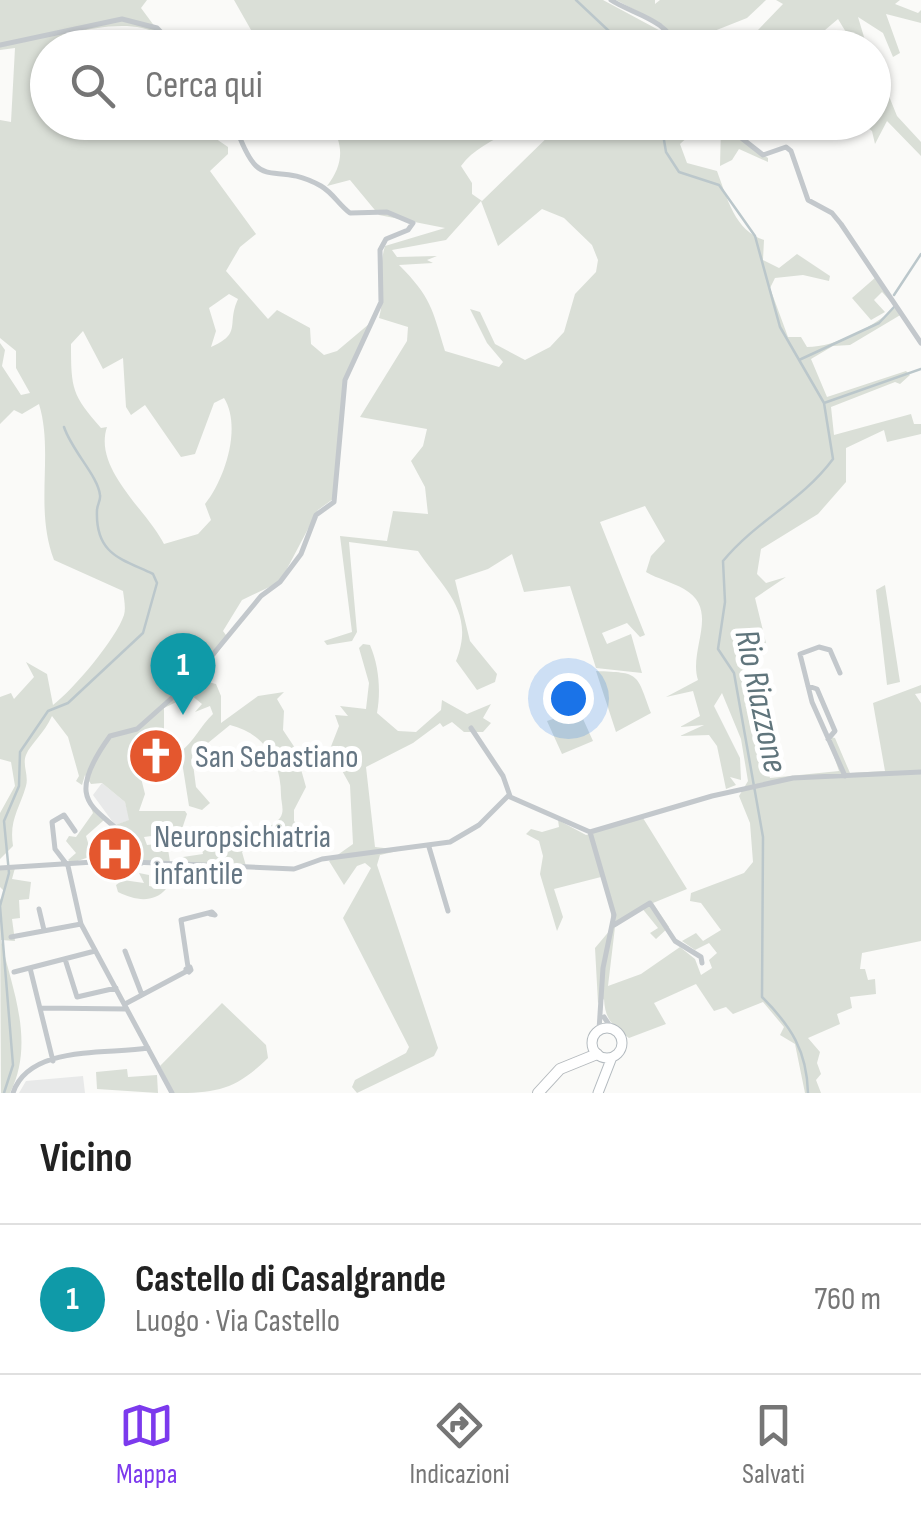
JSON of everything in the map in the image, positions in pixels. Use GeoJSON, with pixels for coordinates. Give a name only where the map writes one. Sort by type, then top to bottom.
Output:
{"type":"FeatureCollection","features":[{"type":"Feature","properties":{"kind":"main road"},"geometry":{"type":"LineString","coordinates":[[538,1093],[552,1074],[596,1052]]}},
{"type":"Feature","properties":{"kind":"street"},"geometry":{"type":"LineString","coordinates":[[611,0],[666,30]]}},
{"type":"Feature","properties":{"kind":"street"},"geometry":{"type":"LineString","coordinates":[[68,30],[122,19],[159,30]]}},
{"type":"Feature","properties":{"kind":"street"},"geometry":{"type":"LineString","coordinates":[[0,44],[30,38]]}},
{"type":"Feature","properties":{"kind":"street"},"geometry":{"type":"LineString","coordinates":[[142,863],[87,798],[86,779],[110,736],[137,729],[188,684],[260,596],[278,584],[301,554],[316,515],[334,502],[345,380],[381,302],[380,250],[386,239],[413,224],[386,212],[350,213],[317,184],[264,174],[250,162],[241,140]]}},
{"type":"Feature","properties":{"kind":"street"},"geometry":{"type":"LineString","coordinates":[[744,140],[763,155],[786,147],[791,151],[808,200],[832,212],[921,344]]}},
{"type":"Feature","properties":{"kind":"street"},"geometry":{"type":"LineString","coordinates":[[840,673],[830,650],[819,647],[804,652],[801,666],[845,776]]}},
{"type":"Feature","properties":{"kind":"street"},"geometry":{"type":"LineString","coordinates":[[471,728],[503,776],[510,796],[590,832],[760,784],[921,772]]}},
{"type":"Feature","properties":{"kind":"street"},"geometry":{"type":"LineString","coordinates":[[6,867],[142,863],[294,869],[376,850],[429,846],[468,833],[510,796]]}},
{"type":"Feature","properties":{"kind":"street"},"geometry":{"type":"LineString","coordinates":[[75,831],[64,815],[52,822],[55,849],[68,866],[81,924],[172,1093]]}},
{"type":"Feature","properties":{"kind":"street"},"geometry":{"type":"LineString","coordinates":[[590,832],[612,902],[614,925],[602,978],[603,1014],[596,1052],[606,1071]]}},
{"type":"Feature","properties":{"kind":"street"},"geometry":{"type":"LineString","coordinates":[[429,846],[448,911]]}},
{"type":"Feature","properties":{"kind":"street"},"geometry":{"type":"LineString","coordinates":[[614,925],[650,903],[674,941],[702,963]]}},
{"type":"Feature","properties":{"kind":"street"},"geometry":{"type":"LineString","coordinates":[[39,909],[44,930]]}},
{"type":"Feature","properties":{"kind":"street"},"geometry":{"type":"LineString","coordinates":[[42,1008],[126,1006],[188,969],[181,920],[210,914]]}},
{"type":"Feature","properties":{"kind":"street"},"geometry":{"type":"LineString","coordinates":[[11,937],[81,924]]}},
{"type":"Feature","properties":{"kind":"street"},"geometry":{"type":"LineString","coordinates":[[14,972],[95,951]]}},
{"type":"Feature","properties":{"kind":"street"},"geometry":{"type":"LineString","coordinates":[[124,951],[142,995]]}},
{"type":"Feature","properties":{"kind":"street"},"geometry":{"type":"LineString","coordinates":[[65,959],[78,997],[116,988]]}},
{"type":"Feature","properties":{"kind":"street"},"geometry":{"type":"LineString","coordinates":[[30,968],[53,1061]]}},
{"type":"Feature","properties":{"kind":"street"},"geometry":{"type":"LineString","coordinates":[[598,1093],[622,1042],[603,1014]]}},
{"type":"Feature","properties":{"kind":"street"},"geometry":{"type":"LineString","coordinates":[[599,1030],[612,1028]]}},
{"type":"Feature","properties":{"kind":"street"},"geometry":{"type":"LineString","coordinates":[[14,1093],[24,1074],[53,1061],[148,1048]]}},
{"type":"Feature","properties":{"kind":"street"},"geometry":{"type":"LineString","coordinates":[[596,1052],[612,1057]]}},
{"type":"Feature","properties":{"kind":"shaded area"},"geometry":{"type":"Polygon","coordinates":[[[0,0],[147,0],[141,8],[157,30],[128,26],[30,30],[30,140],[218,140],[228,147],[228,154],[210,171],[256,234],[240,247],[226,271],[268,319],[277,310],[310,328],[311,344],[324,355],[337,351],[369,324],[346,376],[333,499],[318,510],[280,582],[242,600],[223,631],[228,638],[203,673],[204,681],[216,684],[221,696],[221,723],[258,696],[284,692],[277,699],[284,711],[283,730],[295,748],[306,787],[294,810],[294,821],[301,828],[297,840],[269,846],[267,841],[255,842],[242,852],[246,866],[178,864],[183,857],[203,854],[200,842],[211,838],[209,833],[222,830],[230,843],[270,826],[283,810],[278,771],[268,750],[252,735],[230,725],[192,756],[196,787],[210,803],[202,810],[189,806],[182,762],[158,759],[163,752],[179,753],[213,714],[210,706],[195,712],[202,704],[191,695],[164,708],[164,740],[138,766],[145,794],[139,811],[187,814],[181,832],[144,837],[147,845],[167,843],[170,862],[145,862],[115,825],[129,820],[125,802],[102,783],[91,784],[85,775],[82,785],[76,781],[79,776],[68,737],[52,716],[26,755],[27,782],[14,822],[13,846],[0,859],[0,813],[15,786],[11,762],[0,759],[0,697],[11,693],[14,699],[34,677],[26,662],[47,674],[53,705],[103,650],[125,609],[123,591],[54,560],[45,521],[45,442],[39,404],[22,414],[14,410],[0,424],[0,343],[5,350],[2,366],[21,395],[30,393],[16,368],[16,351],[0,338],[0,120],[11,122],[15,48],[0,50],[0,0]],[[229,294],[209,308],[216,331],[211,347],[230,333],[238,299],[229,294]],[[83,331],[71,344],[73,382],[84,407],[101,428],[107,427],[105,443],[114,474],[164,544],[198,534],[211,520],[205,504],[219,481],[229,452],[231,423],[224,398],[214,403],[195,454],[181,457],[145,405],[131,415],[126,407],[123,358],[103,369],[83,331]]]}},
{"type":"Feature","properties":{"kind":"shaded area"},"geometry":{"type":"Polygon","coordinates":[[[234,0],[603,0],[659,30],[251,30],[234,0]]]}},
{"type":"Feature","properties":{"kind":"shaded area"},"geometry":{"type":"Polygon","coordinates":[[[616,0],[655,0],[655,4],[660,0],[766,0],[747,18],[717,30],[666,30],[616,0]]]}},
{"type":"Feature","properties":{"kind":"shaded area"},"geometry":{"type":"Polygon","coordinates":[[[776,0],[900,0],[895,4],[918,13],[921,10],[921,23],[886,14],[900,53],[893,57],[891,30],[878,30],[858,17],[862,30],[845,30],[838,19],[825,30],[758,30],[783,4],[776,0]]]}},
{"type":"Feature","properties":{"kind":"shaded area"},"geometry":{"type":"Polygon","coordinates":[[[891,101],[897,116],[921,142],[921,156],[891,125],[891,101]]]}},
{"type":"Feature","properties":{"kind":"shaded area"},"geometry":{"type":"Polygon","coordinates":[[[338,140],[493,140],[461,166],[472,183],[472,194],[482,201],[545,140],[684,140],[680,144],[687,163],[717,171],[739,221],[764,240],[763,260],[779,268],[797,254],[830,276],[829,281],[803,275],[775,278],[770,288],[788,337],[801,337],[807,347],[819,346],[854,334],[896,307],[902,314],[850,345],[833,346],[811,359],[827,397],[906,371],[910,375],[900,384],[895,382],[831,407],[834,435],[911,414],[914,424],[921,424],[921,434],[887,442],[884,430],[846,448],[846,482],[818,514],[761,549],[757,574],[766,583],[786,577],[755,598],[766,643],[737,654],[737,661],[761,679],[752,678],[756,709],[751,719],[770,778],[839,771],[827,736],[835,738],[850,773],[885,771],[873,703],[921,685],[921,693],[915,694],[921,703],[921,941],[862,953],[860,969],[865,969],[868,980],[875,979],[876,994],[850,997],[852,1008],[837,1014],[840,1024],[808,1038],[820,1052],[817,1063],[821,1074],[816,1080],[821,1093],[805,1093],[795,1044],[780,1035],[784,1027],[763,1002],[733,1014],[726,1007],[714,1011],[696,984],[654,1003],[666,1024],[629,1038],[618,1030],[608,1017],[604,999],[598,1003],[595,948],[611,929],[611,902],[601,877],[554,889],[563,917],[557,931],[540,874],[543,856],[539,841],[526,834],[531,829],[542,832],[559,827],[558,820],[586,835],[643,818],[687,889],[653,903],[669,927],[656,939],[650,933],[658,928],[641,907],[615,927],[608,986],[641,974],[680,947],[695,959],[701,975],[712,968],[709,960],[717,953],[709,943],[695,950],[682,941],[696,933],[703,941],[721,930],[701,903],[690,901],[691,893],[744,873],[753,862],[750,823],[739,796],[748,781],[741,739],[722,693],[714,706],[740,758],[741,780],[730,777],[736,785],[726,789],[717,746],[709,735],[680,736],[704,725],[680,727],[700,716],[693,691],[666,697],[698,680],[702,619],[695,598],[646,572],[651,556],[665,541],[645,506],[600,522],[645,635],[640,637],[627,623],[602,633],[607,644],[631,634],[642,673],[596,668],[570,586],[524,592],[512,554],[488,569],[455,580],[470,641],[497,674],[495,682],[477,690],[456,661],[462,628],[459,614],[418,551],[349,542],[357,632],[352,641],[327,645],[324,641],[352,632],[340,536],[387,541],[393,511],[428,514],[425,487],[411,461],[423,446],[427,429],[360,417],[407,341],[408,327],[379,318],[385,246],[445,228],[379,215],[350,180],[327,186],[337,170],[338,140]],[[481,201],[446,240],[392,250],[397,257],[437,256],[427,260],[433,263],[399,265],[429,304],[445,351],[499,367],[503,362],[487,343],[470,309],[480,312],[495,344],[525,360],[550,347],[564,332],[575,294],[596,272],[598,260],[592,245],[564,218],[542,209],[498,246],[481,201]]]}},
{"type":"Feature","properties":{"kind":"shaded area"},"geometry":{"type":"Polygon","coordinates":[[[721,140],[742,140],[768,158],[768,162],[739,149],[732,160],[720,166],[721,140]]]}},
{"type":"Feature","properties":{"kind":"shaded area"},"geometry":{"type":"Polygon","coordinates":[[[876,277],[894,305],[882,292],[874,300],[885,312],[871,320],[852,298],[876,277]]]}},
{"type":"Feature","properties":{"kind":"shaded area"},"geometry":{"type":"Polygon","coordinates":[[[885,585],[900,682],[887,685],[876,590],[885,585]]]}},
{"type":"Feature","properties":{"kind":"shaded area"},"geometry":{"type":"Polygon","coordinates":[[[370,645],[377,670],[377,713],[398,731],[416,732],[441,710],[442,700],[467,714],[491,704],[483,718],[491,723],[483,732],[464,732],[452,722],[443,727],[440,723],[413,743],[366,767],[375,847],[402,850],[380,855],[377,865],[438,1048],[434,1056],[357,1093],[352,1087],[355,1080],[406,1053],[409,1047],[343,918],[371,868],[365,863],[357,866],[344,885],[329,861],[353,844],[350,785],[330,749],[339,726],[335,715],[348,716],[340,706],[366,709],[369,683],[359,648],[370,645]]]}},
{"type":"Feature","properties":{"kind":"shaded area"},"geometry":{"type":"Polygon","coordinates":[[[596,671],[634,677],[651,713],[616,732],[596,671]]]}},
{"type":"Feature","properties":{"kind":"shaded area"},"geometry":{"type":"Polygon","coordinates":[[[574,699],[593,741],[562,754],[547,721],[559,717],[555,705],[574,699]]]}},
{"type":"Feature","properties":{"kind":"shaded area"},"geometry":{"type":"Polygon","coordinates":[[[102,783],[125,802],[130,820],[115,825],[93,795],[102,783]]]}},
{"type":"Feature","properties":{"kind":"shaded area"},"geometry":{"type":"Polygon","coordinates":[[[88,800],[104,820],[86,836],[92,856],[72,863],[68,860],[76,853],[66,841],[69,836],[76,837],[93,813],[88,800]]]}},
{"type":"Feature","properties":{"kind":"shaded area"},"geometry":{"type":"Polygon","coordinates":[[[15,868],[12,879],[31,882],[29,899],[19,900],[20,918],[12,919],[15,941],[1,940],[19,1015],[21,1054],[10,1093],[1,1093],[0,900],[5,892],[0,887],[0,870],[15,868]]]}},
{"type":"Feature","properties":{"kind":"shaded area"},"geometry":{"type":"Polygon","coordinates":[[[139,873],[149,875],[149,886],[166,889],[143,899],[118,892],[116,885],[123,880],[144,883],[139,873]]]}},
{"type":"Feature","properties":{"kind":"shaded area"},"geometry":{"type":"Polygon","coordinates":[[[222,1003],[266,1045],[268,1058],[246,1077],[226,1087],[174,1093],[160,1066],[222,1003]]]}},
{"type":"Feature","properties":{"kind":"shaded area"},"geometry":{"type":"Polygon","coordinates":[[[127,1069],[128,1077],[157,1075],[158,1093],[97,1089],[96,1072],[127,1069]]]}},
{"type":"Feature","properties":{"kind":"shaded area"},"geometry":{"type":"Polygon","coordinates":[[[83,1076],[85,1093],[19,1093],[26,1081],[83,1076]]]}},
{"type":"Feature","properties":{"kind":"waterway","name":"Rio Riazzone"},"geometry":{"type":"LineString","coordinates":[[576,0],[608,30]]}},
{"type":"Feature","properties":{"kind":"waterway","name":"Rio Riazzone"},"geometry":{"type":"LineString","coordinates":[[664,140],[666,152],[679,172],[719,185],[755,236],[780,327],[824,403],[833,459],[723,561],[725,602],[718,649],[734,673],[763,837],[762,997],[796,1040],[808,1093]]}},
{"type":"Feature","properties":{"kind":"waterway"},"geometry":{"type":"LineString","coordinates":[[894,295],[921,254]]}},
{"type":"Feature","properties":{"kind":"waterway"},"geometry":{"type":"LineString","coordinates":[[799,360],[879,323],[895,306]]}},
{"type":"Feature","properties":{"kind":"waterway"},"geometry":{"type":"LineString","coordinates":[[824,403],[921,369]]}},
{"type":"Feature","properties":{"kind":"waterway"},"geometry":{"type":"LineString","coordinates":[[4,1093],[13,1065],[0,906],[9,873],[4,821],[19,786],[20,752],[48,711],[68,703],[143,633],[157,583],[153,574],[121,559],[106,546],[98,525],[98,488],[64,427]]}},
{"type":"Feature","properties":{"kind":"place","name":"Castello di Casalgrande"},"geometry":{"type":"Point","coordinates":[183,715]}},
{"type":"Feature","properties":{"kind":"place","name":"San Sebastiano"},"geometry":{"type":"Point","coordinates":[156,756]}},
{"type":"Feature","properties":{"kind":"place","name":"Neuropsichiatria infantile"},"geometry":{"type":"Point","coordinates":[115,854]}}]}
